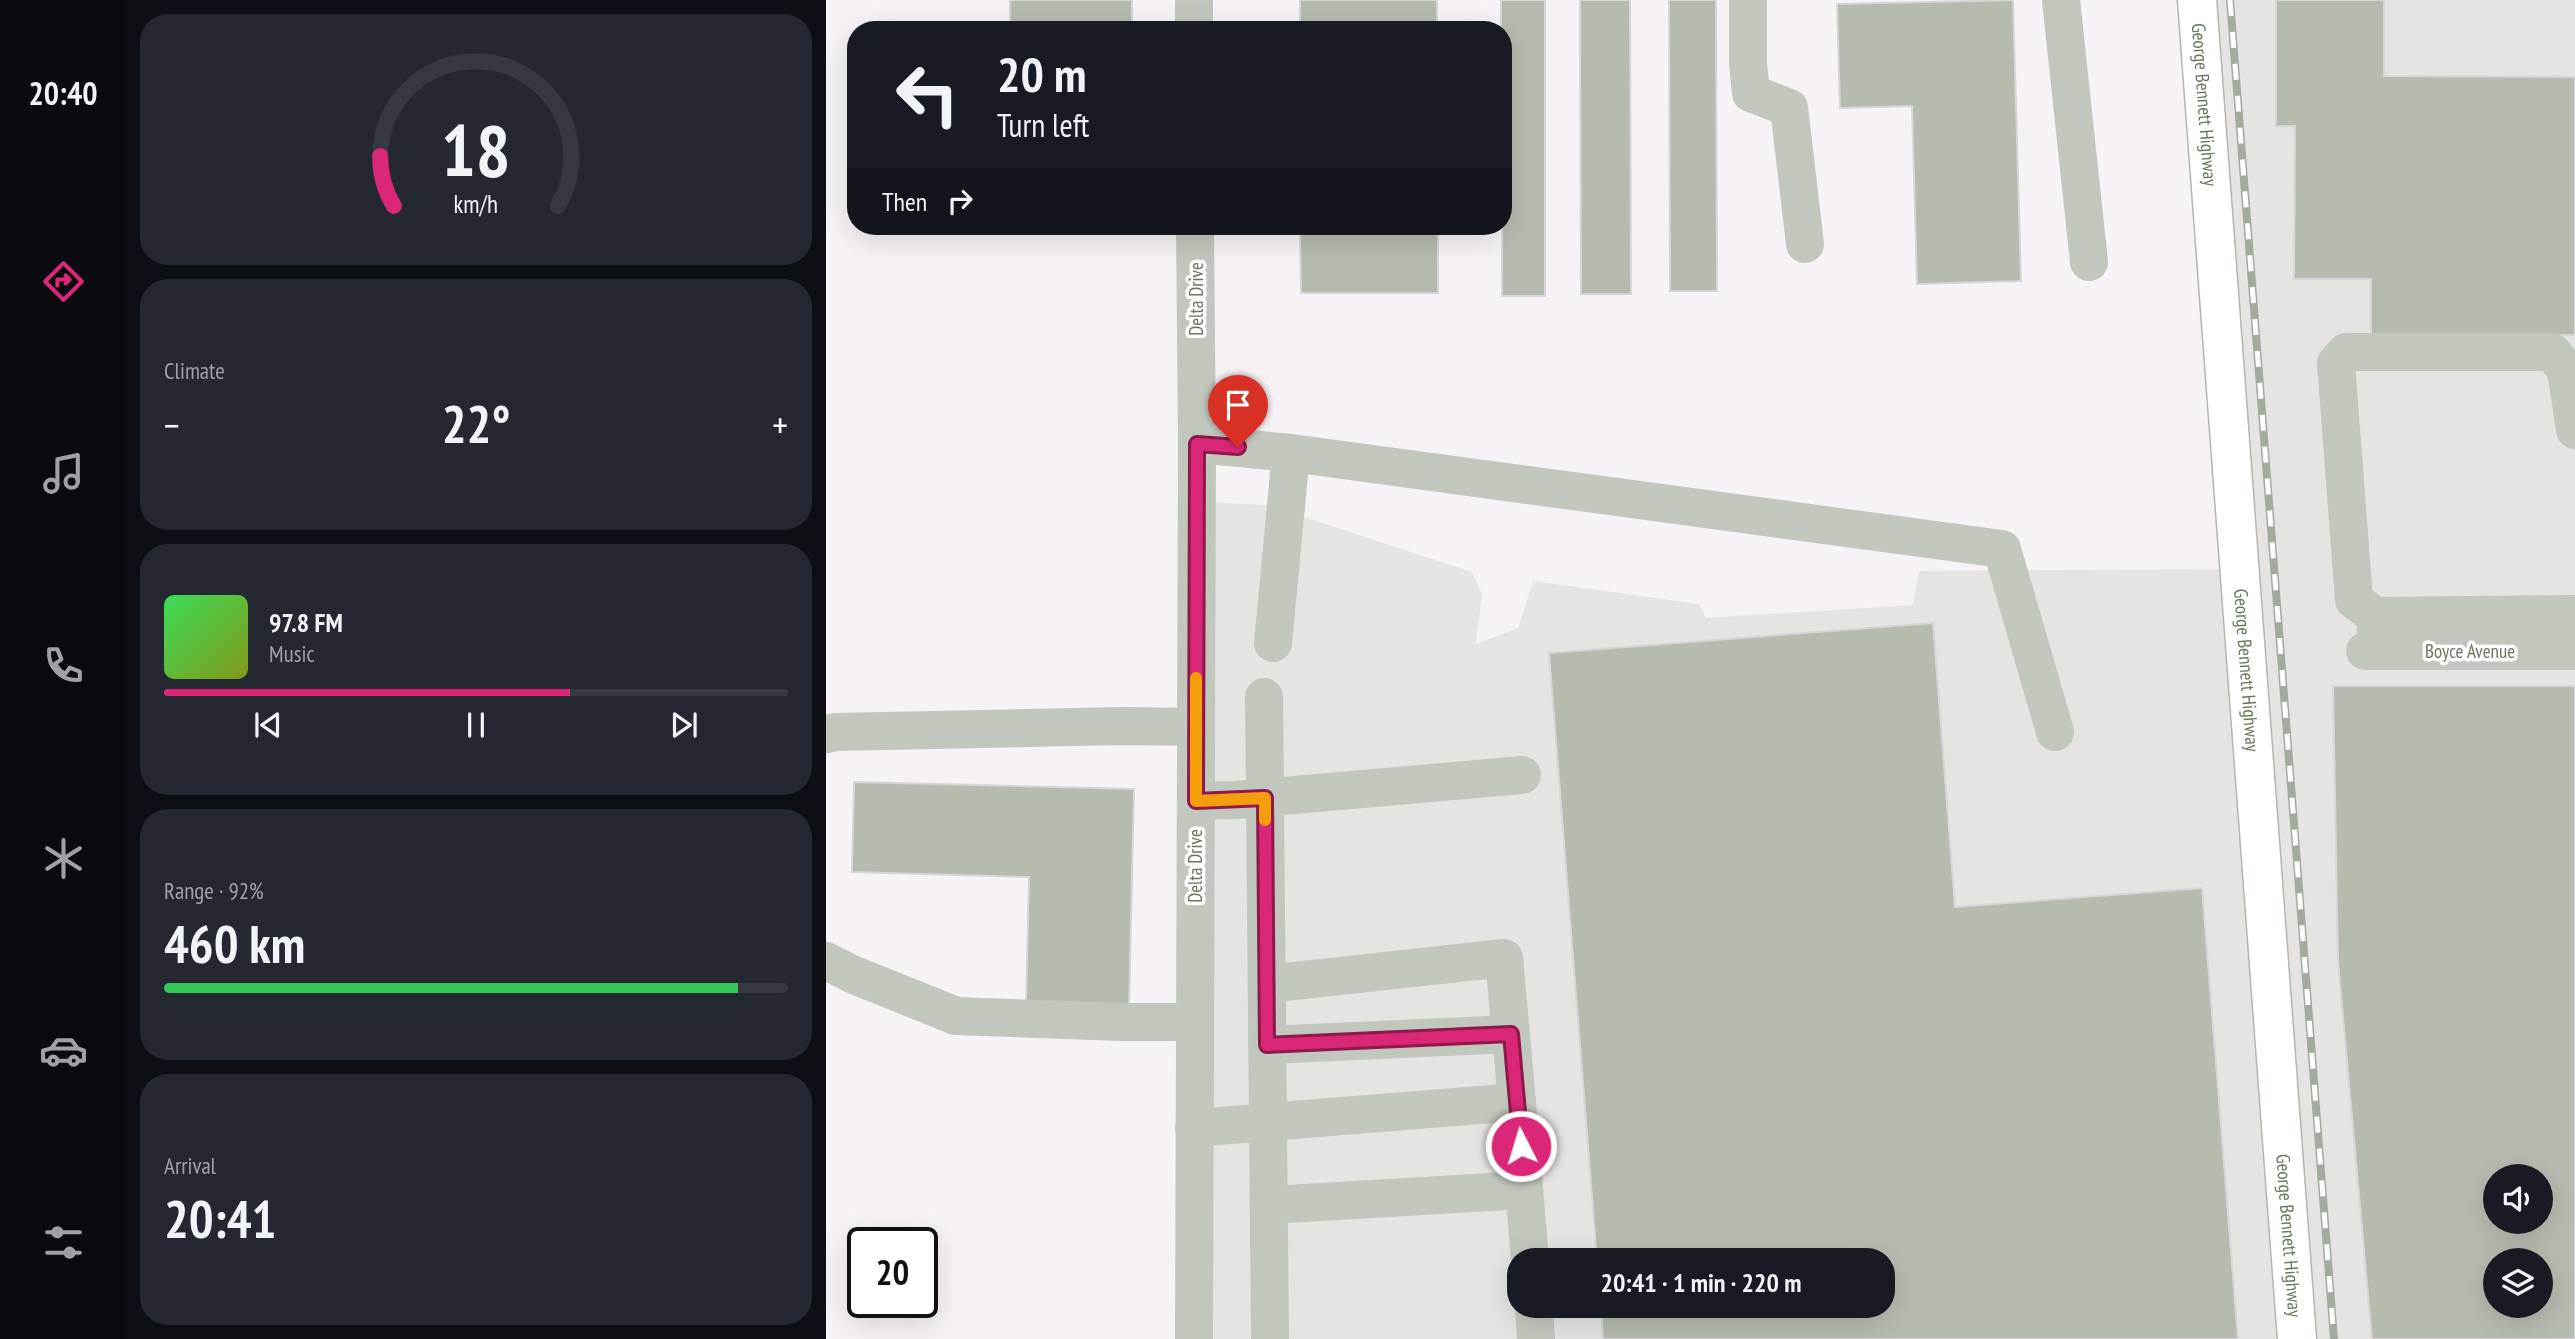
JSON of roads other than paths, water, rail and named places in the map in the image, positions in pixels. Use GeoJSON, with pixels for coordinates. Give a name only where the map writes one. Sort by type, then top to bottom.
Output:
{"type":"FeatureCollection","features":[{"type":"Feature","properties":{"kind":"main road","name":"George Bennett Highway"},"geometry":{"type":"LineString","coordinates":[[2197,0],[2297,1339]]}},
{"type":"Feature","properties":{"kind":"street"},"geometry":{"type":"LineString","coordinates":[[1194,0],[1194,21]]}},
{"type":"Feature","properties":{"kind":"street"},"geometry":{"type":"LineString","coordinates":[[1748,0],[1751,93],[1789,108],[1805,244]]}},
{"type":"Feature","properties":{"kind":"street"},"geometry":{"type":"LineString","coordinates":[[2061,0],[2089,262]]}},
{"type":"Feature","properties":{"kind":"street","name":"Delta Drive"},"geometry":{"type":"LineString","coordinates":[[1194,1339],[1197,444],[1195,235]]}},
{"type":"Feature","properties":{"kind":"street"},"geometry":{"type":"LineString","coordinates":[[2574,420],[2566,370],[2552,352],[2346,352],[2336,363],[2354,600],[2372,639],[2575,614]]}},
{"type":"Feature","properties":{"kind":"street"},"geometry":{"type":"LineString","coordinates":[[1197,444],[1291,453],[2002,549],[2055,732]]}},
{"type":"Feature","properties":{"kind":"street"},"geometry":{"type":"LineString","coordinates":[[1273,643],[1291,453]]}},
{"type":"Feature","properties":{"kind":"street","name":"Boyce Avenue"},"geometry":{"type":"LineString","coordinates":[[2372,639],[2575,651]]}},
{"type":"Feature","properties":{"kind":"street"},"geometry":{"type":"LineString","coordinates":[[1264,697],[1270,1339]]}},
{"type":"Feature","properties":{"kind":"street"},"geometry":{"type":"LineString","coordinates":[[826,734],[1196,727]]}},
{"type":"Feature","properties":{"kind":"street"},"geometry":{"type":"LineString","coordinates":[[1196,801],[1265,798],[1522,775]]}},
{"type":"Feature","properties":{"kind":"street"},"geometry":{"type":"LineString","coordinates":[[1267,984],[1504,958],[1529,1248]]}},
{"type":"Feature","properties":{"kind":"street"},"geometry":{"type":"LineString","coordinates":[[826,961],[956,1016],[1194,1022]]}},
{"type":"Feature","properties":{"kind":"street"},"geometry":{"type":"LineString","coordinates":[[1267,1045],[1511,1034]]}},
{"type":"Feature","properties":{"kind":"street"},"geometry":{"type":"LineString","coordinates":[[1194,1128],[1517,1102]]}},
{"type":"Feature","properties":{"kind":"street"},"geometry":{"type":"LineString","coordinates":[[1269,1205],[1524,1190]]}},
{"type":"Feature","properties":{"kind":"street"},"geometry":{"type":"LineString","coordinates":[[1535,1318],[1536,1339]]}},
{"type":"Feature","properties":{"kind":"railway"},"geometry":{"type":"LineString","coordinates":[[2230,0],[2334,1339]]}}]}
